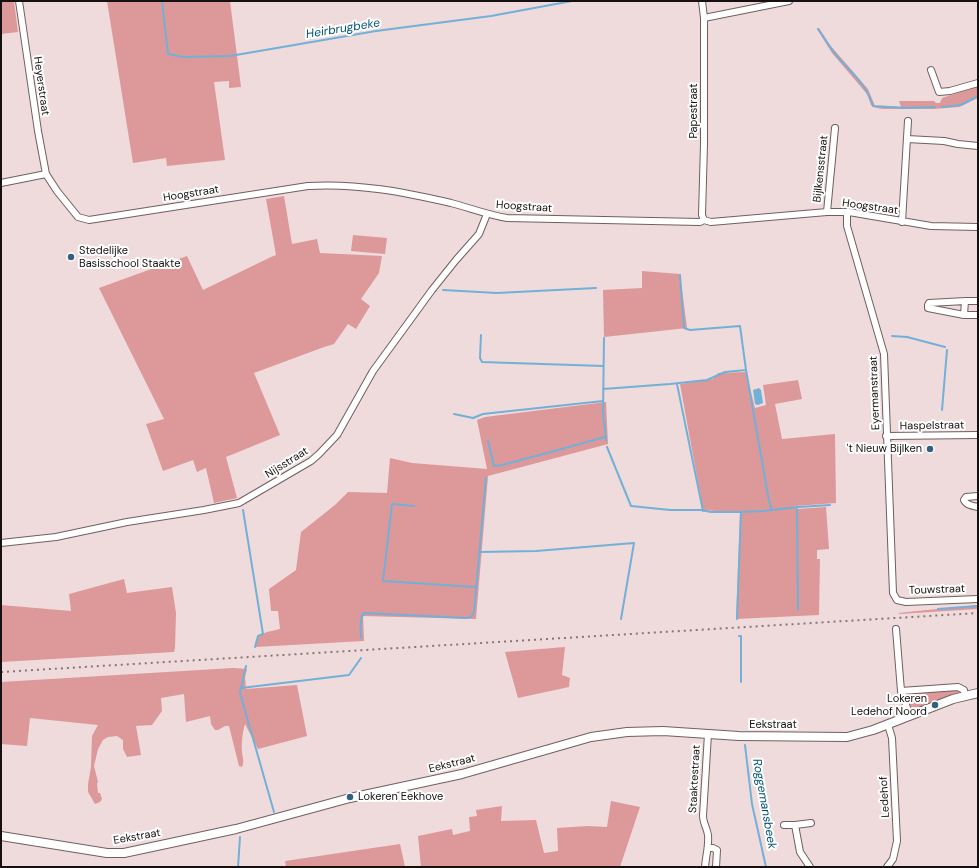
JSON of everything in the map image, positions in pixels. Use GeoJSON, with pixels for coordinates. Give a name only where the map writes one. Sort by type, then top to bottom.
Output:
{"type":"FeatureCollection","features":[{"type":"Feature","properties":{"kind":"street","name":"Heyerstraat"},"geometry":{"type":"LineString","coordinates":[[19,1],[38,131],[46,174]]}},
{"type":"Feature","properties":{"kind":"street","name":"Papestraat"},"geometry":{"type":"LineString","coordinates":[[702,1],[704,18],[704,144],[702,215],[704,220]]}},
{"type":"Feature","properties":{"kind":"street"},"geometry":{"type":"LineString","coordinates":[[704,18],[788,1]]}},
{"type":"Feature","properties":{"kind":"street"},"geometry":{"type":"LineString","coordinates":[[932,70],[939,92],[950,91],[978,83]]}},
{"type":"Feature","properties":{"kind":"street"},"geometry":{"type":"LineString","coordinates":[[902,222],[908,121]]}},
{"type":"Feature","properties":{"kind":"street","name":"Bijlkensstraat"},"geometry":{"type":"LineString","coordinates":[[827,212],[835,128]]}},
{"type":"Feature","properties":{"kind":"street"},"geometry":{"type":"LineString","coordinates":[[907,139],[944,140],[958,144],[978,146]]}},
{"type":"Feature","properties":{"kind":"street"},"geometry":{"type":"LineString","coordinates":[[1,183],[46,174]]}},
{"type":"Feature","properties":{"kind":"street","name":"Hoogstraat"},"geometry":{"type":"LineString","coordinates":[[46,174],[57,191],[78,217],[89,220],[308,186],[331,185],[396,191],[508,218],[700,222],[704,220],[711,222],[827,212],[847,212],[931,226],[978,227]]}},
{"type":"Feature","properties":{"kind":"street","name":"Eyermanstraat"},"geometry":{"type":"LineString","coordinates":[[847,212],[847,226],[884,354],[893,593],[897,600]]}},
{"type":"Feature","properties":{"kind":"street","name":"Nijsstraat"},"geometry":{"type":"LineString","coordinates":[[1,543],[56,537],[127,522],[235,504],[311,461],[337,435],[374,371],[432,290],[456,260],[480,234],[487,214]]}},
{"type":"Feature","properties":{"kind":"street"},"geometry":{"type":"LineString","coordinates":[[978,301],[965,300],[929,303],[928,305],[928,308],[964,315],[978,315]]}},
{"type":"Feature","properties":{"kind":"street"},"geometry":{"type":"LineString","coordinates":[[964,315],[965,300]]}},
{"type":"Feature","properties":{"kind":"street","name":"Haspelstraat"},"geometry":{"type":"LineString","coordinates":[[886,436],[978,435]]}},
{"type":"Feature","properties":{"kind":"street"},"geometry":{"type":"LineString","coordinates":[[978,496],[966,497],[964,500],[965,503],[978,507]]}},
{"type":"Feature","properties":{"kind":"street","name":"Touwstraat"},"geometry":{"type":"LineString","coordinates":[[897,600],[906,602],[978,599]]}},
{"type":"Feature","properties":{"kind":"street"},"geometry":{"type":"LineString","coordinates":[[896,629],[901,691],[910,716]]}},
{"type":"Feature","properties":{"kind":"street"},"geometry":{"type":"LineString","coordinates":[[901,691],[958,687],[964,690],[965,696]]}},
{"type":"Feature","properties":{"kind":"street","name":"Eekstraat"},"geometry":{"type":"LineString","coordinates":[[1,836],[107,853],[124,852],[236,829],[329,804],[462,774],[597,736],[644,731],[663,731],[739,736],[847,736],[873,730],[965,696],[978,693]]}},
{"type":"Feature","properties":{"kind":"street","name":"Ledehof"},"geometry":{"type":"LineString","coordinates":[[887,867],[893,860],[897,841],[892,738],[888,724]]}},
{"type":"Feature","properties":{"kind":"street","name":"Staaktestraat"},"geometry":{"type":"LineString","coordinates":[[705,867],[706,852],[709,848],[708,833],[703,824],[702,816],[708,734]]}},
{"type":"Feature","properties":{"kind":"street"},"geometry":{"type":"LineString","coordinates":[[784,825],[811,823]]}},
{"type":"Feature","properties":{"kind":"street"},"geometry":{"type":"LineString","coordinates":[[795,825],[800,852],[810,867]]}},
{"type":"Feature","properties":{"kind":"street","name":"Staaktestraat"},"geometry":{"type":"LineString","coordinates":[[709,848],[717,850],[716,867]]}},
{"type":"Feature","properties":{"kind":"shaded area"},"geometry":{"type":"Polygon","coordinates":[[[1,1],[14,1],[18,32],[1,34],[1,1]]]}},
{"type":"Feature","properties":{"kind":"shaded area"},"geometry":{"type":"Polygon","coordinates":[[[107,1],[230,1],[241,87],[229,88],[229,81],[214,82],[225,160],[167,166],[166,158],[133,163],[107,1]]]}},
{"type":"Feature","properties":{"kind":"shaded area"},"geometry":{"type":"Polygon","coordinates":[[[819,28],[830,45],[868,89],[875,106],[901,107],[899,101],[934,101],[936,103],[940,103],[942,98],[978,86],[978,98],[959,107],[934,109],[882,109],[873,107],[867,94],[832,53],[817,29],[819,28]]]}},
{"type":"Feature","properties":{"kind":"shaded area"},"geometry":{"type":"Polygon","coordinates":[[[284,196],[292,244],[317,239],[320,253],[382,256],[379,273],[361,299],[370,306],[356,329],[348,324],[334,344],[254,373],[280,435],[226,457],[237,498],[214,503],[206,468],[197,472],[193,460],[163,471],[146,424],[164,419],[99,288],[187,256],[203,290],[276,255],[266,199],[284,196]]]}},
{"type":"Feature","properties":{"kind":"shaded area"},"geometry":{"type":"Polygon","coordinates":[[[353,235],[387,238],[385,254],[351,251],[353,235]]]}},
{"type":"Feature","properties":{"kind":"shaded area"},"geometry":{"type":"Polygon","coordinates":[[[642,271],[680,274],[687,328],[604,337],[603,290],[642,288],[642,271]]]}},
{"type":"Feature","properties":{"kind":"shaded area"},"geometry":{"type":"Polygon","coordinates":[[[746,372],[755,408],[766,405],[763,385],[798,380],[802,399],[775,404],[782,439],[835,434],[836,503],[795,506],[797,509],[826,507],[829,549],[817,550],[817,559],[820,559],[819,615],[736,619],[740,513],[703,510],[680,384],[713,379],[718,373],[746,372]]]}},
{"type":"Feature","properties":{"kind":"shaded area"},"geometry":{"type":"Polygon","coordinates":[[[606,402],[608,444],[488,476],[476,619],[363,616],[364,641],[255,647],[258,636],[280,629],[278,611],[271,611],[269,589],[296,570],[301,532],[335,505],[348,492],[387,493],[390,458],[412,463],[487,469],[477,420],[485,417],[606,402]]]}},
{"type":"Feature","properties":{"kind":"shaded area"},"geometry":{"type":"Polygon","coordinates":[[[124,579],[127,593],[172,587],[176,613],[174,652],[1,662],[1,605],[71,611],[69,594],[124,579]]]}},
{"type":"Feature","properties":{"kind":"shaded area"},"geometry":{"type":"Polygon","coordinates":[[[978,605],[978,609],[899,614],[907,612],[978,605]]]}},
{"type":"Feature","properties":{"kind":"shaded area"},"geometry":{"type":"Polygon","coordinates":[[[565,647],[562,675],[570,678],[569,687],[518,698],[505,652],[565,647]]]}},
{"type":"Feature","properties":{"kind":"shaded area"},"geometry":{"type":"Polygon","coordinates":[[[233,668],[247,669],[245,677],[246,689],[297,685],[307,736],[258,749],[245,724],[242,741],[242,767],[239,766],[229,726],[215,730],[211,724],[210,716],[186,722],[184,694],[161,698],[162,711],[152,725],[136,726],[141,755],[127,757],[123,749],[123,740],[117,736],[108,737],[103,740],[98,749],[94,766],[98,782],[98,793],[100,793],[102,799],[100,802],[95,804],[88,792],[88,784],[91,767],[92,736],[98,725],[30,718],[27,746],[1,744],[1,682],[233,668]]]}},
{"type":"Feature","properties":{"kind":"shaded area"},"geometry":{"type":"Polygon","coordinates":[[[959,691],[959,695],[913,710],[907,698],[909,694],[912,693],[959,691]]]}},
{"type":"Feature","properties":{"kind":"shaded area"},"geometry":{"type":"Polygon","coordinates":[[[611,801],[640,807],[620,867],[421,867],[418,836],[452,829],[453,835],[470,831],[469,817],[477,816],[476,810],[502,806],[501,821],[536,820],[544,853],[558,851],[557,828],[588,826],[607,827],[611,801]]]}},
{"type":"Feature","properties":{"kind":"shaded area"},"geometry":{"type":"Polygon","coordinates":[[[400,844],[405,867],[286,867],[285,861],[400,844]]]}},
{"type":"Feature","properties":{"kind":"water"},"geometry":{"type":"Polygon","coordinates":[[[759,388],[761,390],[763,403],[758,405],[755,404],[753,390],[759,388]]]}},
{"type":"Feature","properties":{"kind":"waterway","name":"Heirbrugbeke"},"geometry":{"type":"LineString","coordinates":[[162,1],[168,54],[183,57],[230,56],[376,31],[491,16],[572,1]]}},
{"type":"Feature","properties":{"kind":"waterway","name":"Heirbrugbeke"},"geometry":{"type":"LineString","coordinates":[[818,29],[833,52],[867,91],[873,106],[907,108],[935,107]]}},
{"type":"Feature","properties":{"kind":"waterway","name":"Heirbrugbeke"},"geometry":{"type":"LineString","coordinates":[[942,107],[961,105],[978,96]]}},
{"type":"Feature","properties":{"kind":"waterway"},"geometry":{"type":"LineString","coordinates":[[603,389],[707,380],[725,372],[746,370],[740,326],[690,330],[684,328],[680,275]]}},
{"type":"Feature","properties":{"kind":"waterway"},"geometry":{"type":"LineString","coordinates":[[443,290],[497,293],[596,288]]}},
{"type":"Feature","properties":{"kind":"waterway"},"geometry":{"type":"LineString","coordinates":[[481,335],[480,358],[482,362],[603,366]]}},
{"type":"Feature","properties":{"kind":"waterway"},"geometry":{"type":"LineString","coordinates":[[892,336],[907,337],[945,347]]}},
{"type":"Feature","properties":{"kind":"waterway"},"geometry":{"type":"LineString","coordinates":[[604,338],[603,412],[606,440]]}},
{"type":"Feature","properties":{"kind":"waterway"},"geometry":{"type":"LineString","coordinates":[[942,410],[947,350]]}},
{"type":"Feature","properties":{"kind":"waterway"},"geometry":{"type":"LineString","coordinates":[[746,370],[769,501],[772,510]]}},
{"type":"Feature","properties":{"kind":"waterway"},"geometry":{"type":"LineString","coordinates":[[677,384],[703,511]]}},
{"type":"Feature","properties":{"kind":"waterway"},"geometry":{"type":"LineString","coordinates":[[454,414],[473,418],[483,414],[603,401]]}},
{"type":"Feature","properties":{"kind":"waterway"},"geometry":{"type":"LineString","coordinates":[[488,441],[494,466],[605,437]]}},
{"type":"Feature","properties":{"kind":"waterway"},"geometry":{"type":"LineString","coordinates":[[607,447],[631,506],[670,510],[741,512],[830,505]]}},
{"type":"Feature","properties":{"kind":"waterway"},"geometry":{"type":"LineString","coordinates":[[361,638],[361,621],[364,613],[471,617],[474,612],[486,478]]}},
{"type":"Feature","properties":{"kind":"waterway"},"geometry":{"type":"LineString","coordinates":[[414,506],[392,504],[383,581],[476,587]]}},
{"type":"Feature","properties":{"kind":"waterway"},"geometry":{"type":"LineString","coordinates":[[797,507],[798,610]]}},
{"type":"Feature","properties":{"kind":"waterway"},"geometry":{"type":"LineString","coordinates":[[243,510],[263,634],[258,636],[255,647]]}},
{"type":"Feature","properties":{"kind":"waterway","name":"Roggemansbeek"},"geometry":{"type":"LineString","coordinates":[[737,619],[741,512]]}},
{"type":"Feature","properties":{"kind":"waterway"},"geometry":{"type":"LineString","coordinates":[[479,552],[536,551],[634,543],[621,619]]}},
{"type":"Feature","properties":{"kind":"waterway"},"geometry":{"type":"LineString","coordinates":[[938,609],[978,606]]}},
{"type":"Feature","properties":{"kind":"waterway","name":"Roggemansbeek"},"geometry":{"type":"LineString","coordinates":[[739,636],[741,636],[741,682]]}},
{"type":"Feature","properties":{"kind":"waterway"},"geometry":{"type":"LineString","coordinates":[[241,688],[349,675],[361,658]]}},
{"type":"Feature","properties":{"kind":"waterway"},"geometry":{"type":"LineString","coordinates":[[246,666],[240,693],[274,812]]}},
{"type":"Feature","properties":{"kind":"waterway","name":"Roggemansbeek"},"geometry":{"type":"LineString","coordinates":[[745,745],[752,804],[766,867]]}},
{"type":"Feature","properties":{"kind":"waterway"},"geometry":{"type":"LineString","coordinates":[[238,867],[240,837]]}},
{"type":"Feature","properties":{"kind":"railway"},"geometry":{"type":"LineString","coordinates":[[1,672],[978,613]]}},
{"type":"Feature","properties":{"kind":"place","name":"Stedelijke Basisschool Staakte"},"geometry":{"type":"Point","coordinates":[71,257]}},
{"type":"Feature","properties":{"kind":"place","name":"'t Nieuw Bijlken"},"geometry":{"type":"Point","coordinates":[930,449]}},
{"type":"Feature","properties":{"kind":"place","name":"Lokeren Ledehof Noord"},"geometry":{"type":"Point","coordinates":[935,705]}},
{"type":"Feature","properties":{"kind":"place","name":"Lokeren Eekhove"},"geometry":{"type":"Point","coordinates":[350,797]}}]}
